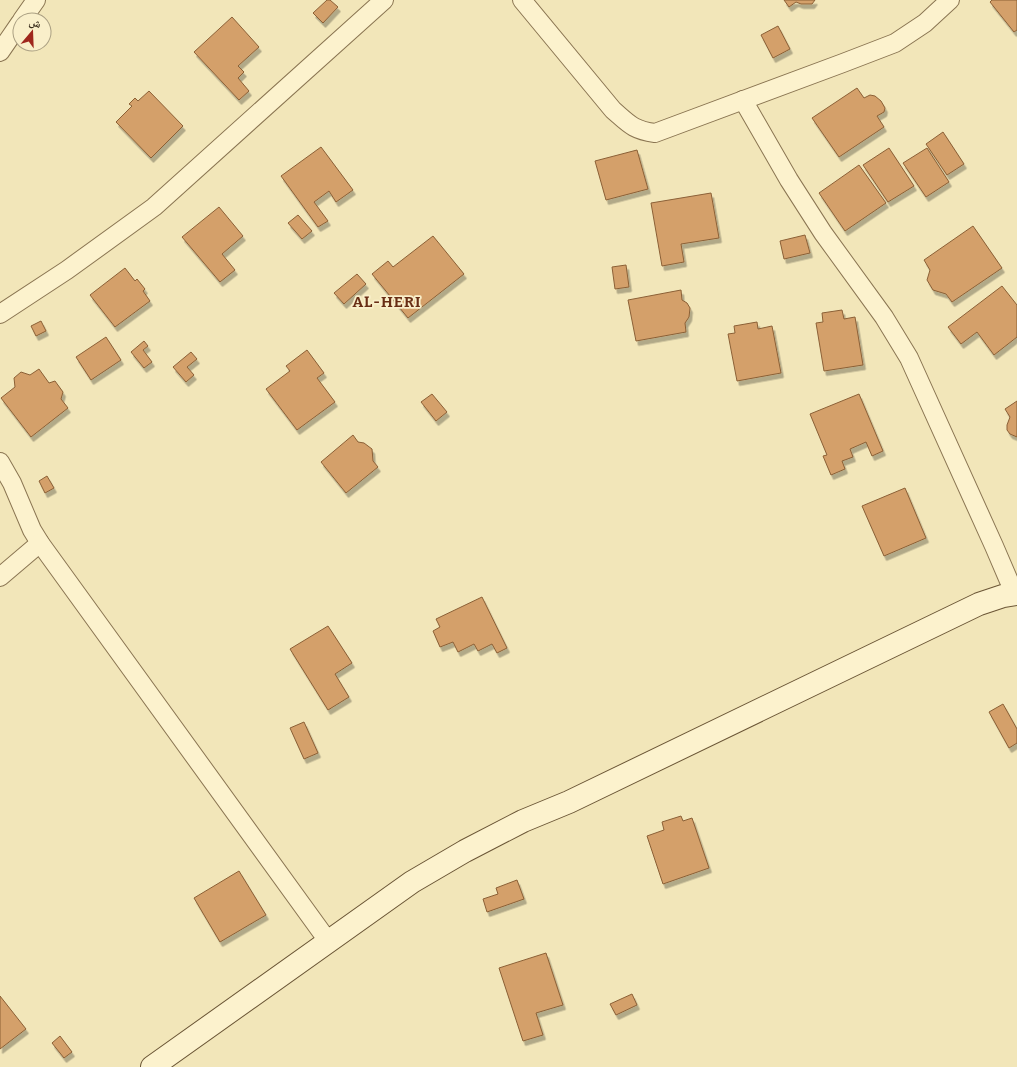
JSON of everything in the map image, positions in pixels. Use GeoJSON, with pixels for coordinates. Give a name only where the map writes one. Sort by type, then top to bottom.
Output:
{"type":"FeatureCollection","features":[{"type":"Feature","properties":{"kind":"street"},"geometry":{"type":"LineString","coordinates":[[28,12],[36,0]]}},
{"type":"Feature","properties":{"kind":"street"},"geometry":{"type":"LineString","coordinates":[[0,314],[67,270],[154,207],[384,0]]}},
{"type":"Feature","properties":{"kind":"street"},"geometry":{"type":"LineString","coordinates":[[522,0],[613,110],[630,126],[643,131],[655,133],[895,43],[925,23],[950,0]]}},
{"type":"Feature","properties":{"kind":"street"},"geometry":{"type":"LineString","coordinates":[[0,52],[12,35]]}},
{"type":"Feature","properties":{"kind":"street"},"geometry":{"type":"LineString","coordinates":[[152,1067],[412,882],[465,851],[523,821],[576,798],[979,604],[1003,596],[1016,594],[910,358],[884,316],[819,226],[789,180],[743,100]]}},
{"type":"Feature","properties":{"kind":"street"},"geometry":{"type":"LineString","coordinates":[[0,462],[12,483],[32,530],[40,543],[328,941]]}},
{"type":"Feature","properties":{"kind":"street"},"geometry":{"type":"LineString","coordinates":[[0,577],[40,543]]}},
{"type":"Feature","properties":{"kind":"building"},"geometry":{"type":"Polygon","coordinates":[[[327,0],[330,0],[338,7],[323,23],[313,13],[327,0]]]}},
{"type":"Feature","properties":{"kind":"building"},"geometry":{"type":"Polygon","coordinates":[[[784,0],[815,0],[812,4],[801,4],[796,2],[789,7],[784,0]]]}},
{"type":"Feature","properties":{"kind":"building"},"geometry":{"type":"Polygon","coordinates":[[[992,0],[1017,0],[1017,30],[1014,32],[990,2],[992,0]]]}},
{"type":"Feature","properties":{"kind":"building"},"geometry":{"type":"Polygon","coordinates":[[[232,17],[259,47],[238,66],[244,72],[238,78],[249,91],[239,100],[194,52],[232,17]]]}},
{"type":"Feature","properties":{"kind":"building"},"geometry":{"type":"Polygon","coordinates":[[[778,26],[790,49],[773,58],[761,35],[778,26]]]}},
{"type":"Feature","properties":{"kind":"building"},"geometry":{"type":"Polygon","coordinates":[[[857,88],[864,98],[870,95],[875,96],[881,101],[885,108],[884,112],[877,116],[884,127],[839,157],[812,118],[857,88]]]}},
{"type":"Feature","properties":{"kind":"building"},"geometry":{"type":"Polygon","coordinates":[[[149,91],[183,126],[151,158],[116,122],[132,106],[129,104],[135,98],[138,101],[149,91]]]}},
{"type":"Feature","properties":{"kind":"building"},"geometry":{"type":"Polygon","coordinates":[[[943,132],[964,164],[947,175],[926,144],[943,132]]]}},
{"type":"Feature","properties":{"kind":"building"},"geometry":{"type":"Polygon","coordinates":[[[321,147],[353,190],[336,202],[329,191],[314,202],[328,221],[318,227],[281,176],[321,147]]]}},
{"type":"Feature","properties":{"kind":"building"},"geometry":{"type":"Polygon","coordinates":[[[889,148],[914,186],[888,202],[863,165],[889,148]]]}},
{"type":"Feature","properties":{"kind":"building"},"geometry":{"type":"Polygon","coordinates":[[[927,148],[949,182],[926,197],[903,163],[927,148]]]}},
{"type":"Feature","properties":{"kind":"building"},"geometry":{"type":"Polygon","coordinates":[[[637,150],[648,189],[606,200],[595,161],[637,150]]]}},
{"type":"Feature","properties":{"kind":"building"},"geometry":{"type":"Polygon","coordinates":[[[859,165],[886,203],[845,231],[819,193],[859,165]]]}},
{"type":"Feature","properties":{"kind":"building"},"geometry":{"type":"Polygon","coordinates":[[[711,193],[719,238],[681,244],[684,262],[662,266],[651,203],[711,193]]]}},
{"type":"Feature","properties":{"kind":"building"},"geometry":{"type":"Polygon","coordinates":[[[219,207],[243,236],[222,254],[235,270],[220,282],[182,237],[219,207]]]}},
{"type":"Feature","properties":{"kind":"building"},"geometry":{"type":"Polygon","coordinates":[[[298,215],[312,231],[302,239],[288,223],[298,215]]]}},
{"type":"Feature","properties":{"kind":"building"},"geometry":{"type":"Polygon","coordinates":[[[973,226],[1002,268],[952,302],[946,294],[933,290],[927,280],[930,270],[924,260],[973,226]]]}},
{"type":"Feature","properties":{"kind":"building"},"geometry":{"type":"Polygon","coordinates":[[[805,235],[810,253],[784,259],[780,241],[805,235]]]}},
{"type":"Feature","properties":{"kind":"building"},"geometry":{"type":"Polygon","coordinates":[[[433,236],[464,274],[408,318],[372,274],[388,261],[393,267],[433,236]]]}},
{"type":"Feature","properties":{"kind":"building"},"geometry":{"type":"Polygon","coordinates":[[[626,265],[629,287],[615,289],[612,267],[626,265]]]}},
{"type":"Feature","properties":{"kind":"building"},"geometry":{"type":"Polygon","coordinates":[[[125,268],[135,281],[137,279],[145,289],[143,291],[150,301],[115,327],[90,295],[125,268]]]}},
{"type":"Feature","properties":{"kind":"building"},"geometry":{"type":"Polygon","coordinates":[[[357,274],[366,284],[344,304],[334,293],[357,274]]]}},
{"type":"Feature","properties":{"kind":"building"},"geometry":{"type":"Polygon","coordinates":[[[1002,286],[1017,305],[1017,337],[994,355],[977,332],[961,344],[948,327],[1002,286]]]}},
{"type":"Feature","properties":{"kind":"building"},"geometry":{"type":"Polygon","coordinates":[[[681,290],[682,300],[687,303],[690,308],[689,317],[685,323],[686,332],[636,341],[628,300],[681,290]]]}},
{"type":"Feature","properties":{"kind":"building"},"geometry":{"type":"Polygon","coordinates":[[[842,310],[844,319],[855,317],[863,365],[824,371],[816,323],[823,322],[822,313],[842,310]]]}},
{"type":"Feature","properties":{"kind":"building"},"geometry":{"type":"Polygon","coordinates":[[[41,321],[46,331],[36,336],[31,326],[41,321]]]}},
{"type":"Feature","properties":{"kind":"building"},"geometry":{"type":"Polygon","coordinates":[[[757,322],[758,329],[772,326],[781,373],[737,381],[728,334],[735,333],[734,326],[757,322]]]}},
{"type":"Feature","properties":{"kind":"building"},"geometry":{"type":"Polygon","coordinates":[[[106,337],[121,360],[91,380],[76,357],[106,337]]]}},
{"type":"Feature","properties":{"kind":"building"},"geometry":{"type":"Polygon","coordinates":[[[144,341],[148,346],[143,350],[152,362],[144,368],[131,352],[144,341]]]}},
{"type":"Feature","properties":{"kind":"building"},"geometry":{"type":"Polygon","coordinates":[[[307,350],[324,373],[317,378],[335,402],[297,430],[266,389],[290,371],[286,366],[307,350]]]}},
{"type":"Feature","properties":{"kind":"building"},"geometry":{"type":"Polygon","coordinates":[[[191,352],[197,359],[187,367],[194,375],[186,382],[173,367],[191,352]]]}},
{"type":"Feature","properties":{"kind":"building"},"geometry":{"type":"Polygon","coordinates":[[[39,369],[49,383],[55,381],[63,392],[61,399],[68,408],[31,437],[1,398],[15,387],[14,378],[21,372],[30,375],[39,369]]]}},
{"type":"Feature","properties":{"kind":"building"},"geometry":{"type":"Polygon","coordinates":[[[432,394],[447,412],[436,421],[421,402],[432,394]]]}},
{"type":"Feature","properties":{"kind":"building"},"geometry":{"type":"Polygon","coordinates":[[[859,394],[883,451],[872,456],[866,442],[850,449],[853,457],[842,461],[845,469],[831,475],[823,456],[827,455],[810,414],[859,394]]]}},
{"type":"Feature","properties":{"kind":"building"},"geometry":{"type":"Polygon","coordinates":[[[1017,401],[1017,437],[1010,434],[1007,430],[1010,417],[1005,409],[1017,401]]]}},
{"type":"Feature","properties":{"kind":"building"},"geometry":{"type":"Polygon","coordinates":[[[353,435],[358,442],[364,443],[372,449],[373,461],[378,467],[346,493],[321,462],[353,435]]]}},
{"type":"Feature","properties":{"kind":"building"},"geometry":{"type":"Polygon","coordinates":[[[47,476],[54,488],[45,493],[39,481],[47,476]]]}},
{"type":"Feature","properties":{"kind":"building"},"geometry":{"type":"Polygon","coordinates":[[[905,488],[926,538],[884,556],[862,506],[905,488]]]}},
{"type":"Feature","properties":{"kind":"building"},"geometry":{"type":"Polygon","coordinates":[[[482,597],[507,648],[497,653],[492,644],[478,651],[474,644],[458,652],[453,642],[440,647],[433,631],[440,627],[436,619],[482,597]]]}},
{"type":"Feature","properties":{"kind":"building"},"geometry":{"type":"Polygon","coordinates":[[[328,626],[352,663],[335,674],[349,697],[328,710],[290,649],[328,626]]]}},
{"type":"Feature","properties":{"kind":"building"},"geometry":{"type":"Polygon","coordinates":[[[1003,704],[1017,729],[1017,743],[1009,748],[989,712],[1003,704]]]}},
{"type":"Feature","properties":{"kind":"building"},"geometry":{"type":"Polygon","coordinates":[[[304,722],[318,753],[304,759],[290,728],[304,722]]]}},
{"type":"Feature","properties":{"kind":"building"},"geometry":{"type":"Polygon","coordinates":[[[681,816],[683,821],[692,818],[709,868],[663,884],[647,836],[664,830],[662,822],[681,816]]]}},
{"type":"Feature","properties":{"kind":"building"},"geometry":{"type":"Polygon","coordinates":[[[239,871],[266,915],[220,942],[194,898],[239,871]]]}},
{"type":"Feature","properties":{"kind":"building"},"geometry":{"type":"Polygon","coordinates":[[[517,880],[524,899],[487,912],[483,899],[498,894],[496,888],[517,880]]]}},
{"type":"Feature","properties":{"kind":"building"},"geometry":{"type":"Polygon","coordinates":[[[546,953],[563,1005],[536,1013],[543,1035],[523,1041],[499,968],[546,953]]]}},
{"type":"Feature","properties":{"kind":"building"},"geometry":{"type":"Polygon","coordinates":[[[632,994],[637,1005],[616,1015],[610,1004],[632,994]]]}},
{"type":"Feature","properties":{"kind":"building"},"geometry":{"type":"Polygon","coordinates":[[[0,996],[26,1029],[0,1049],[0,996]]]}},
{"type":"Feature","properties":{"kind":"building"},"geometry":{"type":"Polygon","coordinates":[[[60,1036],[72,1052],[64,1058],[52,1043],[60,1036]]]}},
{"type":"Feature","properties":{"kind":"district","name":"AL-HERI"},"geometry":{"type":"Point","coordinates":[387,302]}}]}
